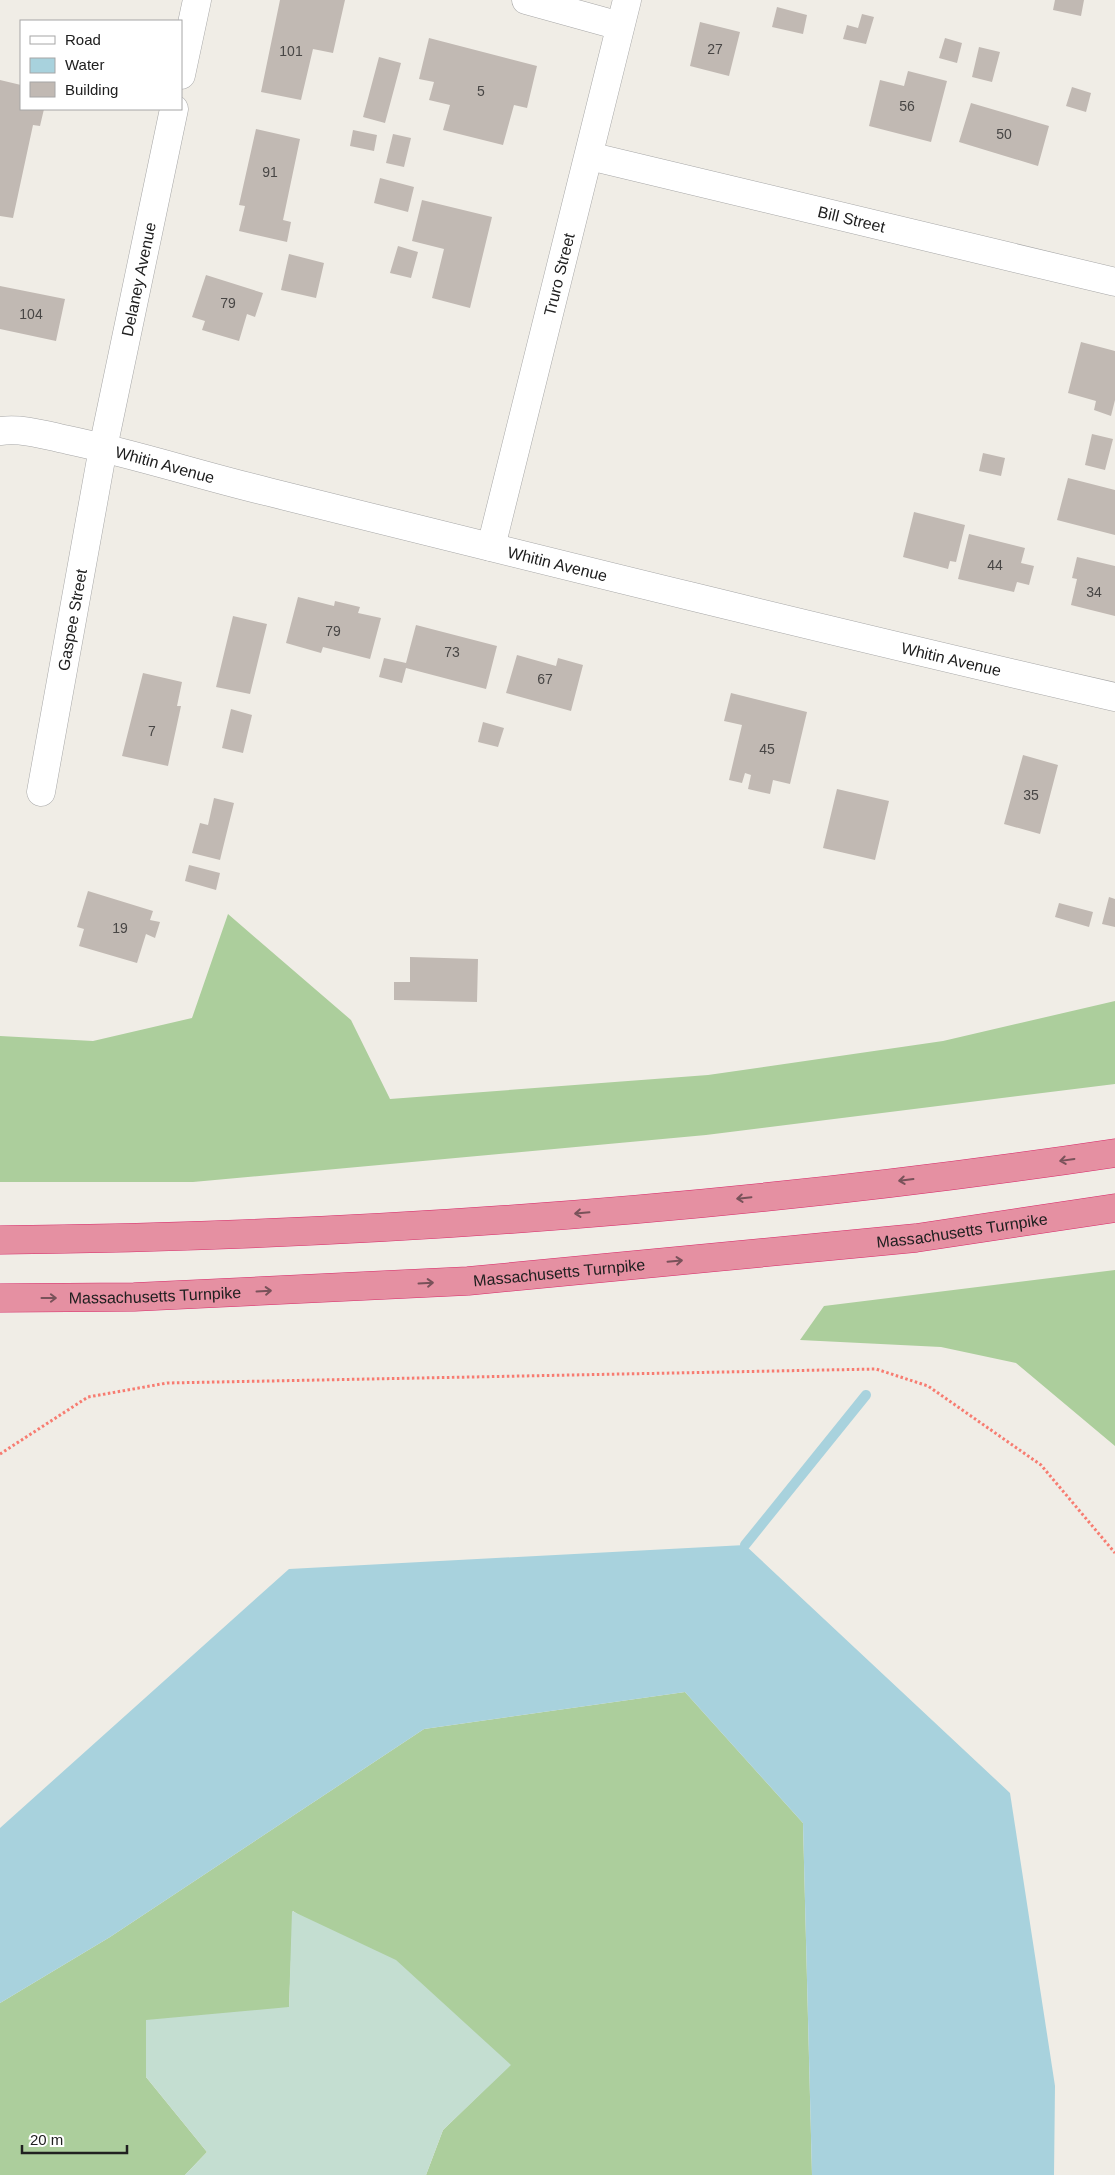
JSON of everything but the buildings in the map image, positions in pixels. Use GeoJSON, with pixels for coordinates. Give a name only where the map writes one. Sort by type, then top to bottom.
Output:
{"type":"FeatureCollection","features":[{"type":"Feature","properties":{"kind":"highway"},"geometry":{"type":"LineString","coordinates":[[0,1240],[206,1236],[506,1219],[656,1207],[850,1187],[1115,1153]]}},
{"type":"Feature","properties":{"kind":"highway","name":"Massachusetts Turnpike"},"geometry":{"type":"LineString","coordinates":[[0,1298],[134,1297],[468,1281],[916,1238],[1115,1208]]}},
{"type":"Feature","properties":{"kind":"street"},"geometry":{"type":"LineString","coordinates":[[182,71],[197,0]]}},
{"type":"Feature","properties":{"kind":"street"},"geometry":{"type":"LineString","coordinates":[[526,0],[620,26]]}},
{"type":"Feature","properties":{"kind":"street","name":"Truro Street"},"geometry":{"type":"LineString","coordinates":[[491,547],[627,0]]}},
{"type":"Feature","properties":{"kind":"street","name":"Delaney Avenue"},"geometry":{"type":"LineString","coordinates":[[103,448],[174,110]]}},
{"type":"Feature","properties":{"kind":"street","name":"Bill Street"},"geometry":{"type":"LineString","coordinates":[[589,156],[1115,282]]}},
{"type":"Feature","properties":{"kind":"street","name":"Whitin Avenue"},"geometry":{"type":"LineString","coordinates":[[0,431],[16,429],[103,448],[192,474],[936,656],[1115,697]]}},
{"type":"Feature","properties":{"kind":"street","name":"Gaspee Street"},"geometry":{"type":"LineString","coordinates":[[41,792],[103,448]]}},
{"type":"Feature","properties":{"kind":"path"},"geometry":{"type":"LineString","coordinates":[[0,1454],[88,1397],[167,1383],[876,1368],[928,1386],[1041,1465],[1115,1553]]}},
{"type":"Feature","properties":{"kind":"green space"},"geometry":{"type":"Polygon","coordinates":[[[228,914],[351,1020],[390,1099],[708,1075],[943,1041],[1115,1001],[1115,1084],[706,1135],[193,1182],[0,1182],[0,1036],[93,1041],[192,1018],[228,914]]]}},
{"type":"Feature","properties":{"kind":"green space"},"geometry":{"type":"Polygon","coordinates":[[[1115,1270],[1115,1446],[1016,1363],[941,1347],[800,1340],[824,1306],[1115,1270]]]}},
{"type":"Feature","properties":{"kind":"green space"},"geometry":{"type":"Polygon","coordinates":[[[685,1692],[803,1823],[812,2175],[426,2175],[443,2130],[510,2065],[293,1911],[289,2007],[146,2077],[207,2152],[185,2175],[0,2175],[0,2003],[110,1937],[424,1729],[685,1692]]]}},
{"type":"Feature","properties":{"kind":"green space"},"geometry":{"type":"Polygon","coordinates":[[[292,1911],[396,1960],[511,2065],[443,2130],[426,2175],[185,2175],[207,2152],[146,2077],[146,2020],[289,2007],[292,1911]]]}},
{"type":"Feature","properties":{"kind":"water"},"geometry":{"type":"Polygon","coordinates":[[[745,1545],[1010,1793],[1055,2086],[1054,2175],[812,2175],[803,1823],[685,1692],[424,1729],[110,1937],[0,2003],[0,1828],[289,1569],[745,1545]]]}},
{"type":"Feature","properties":{"kind":"waterway"},"geometry":{"type":"LineString","coordinates":[[745,1545],[866,1395]]}}]}
